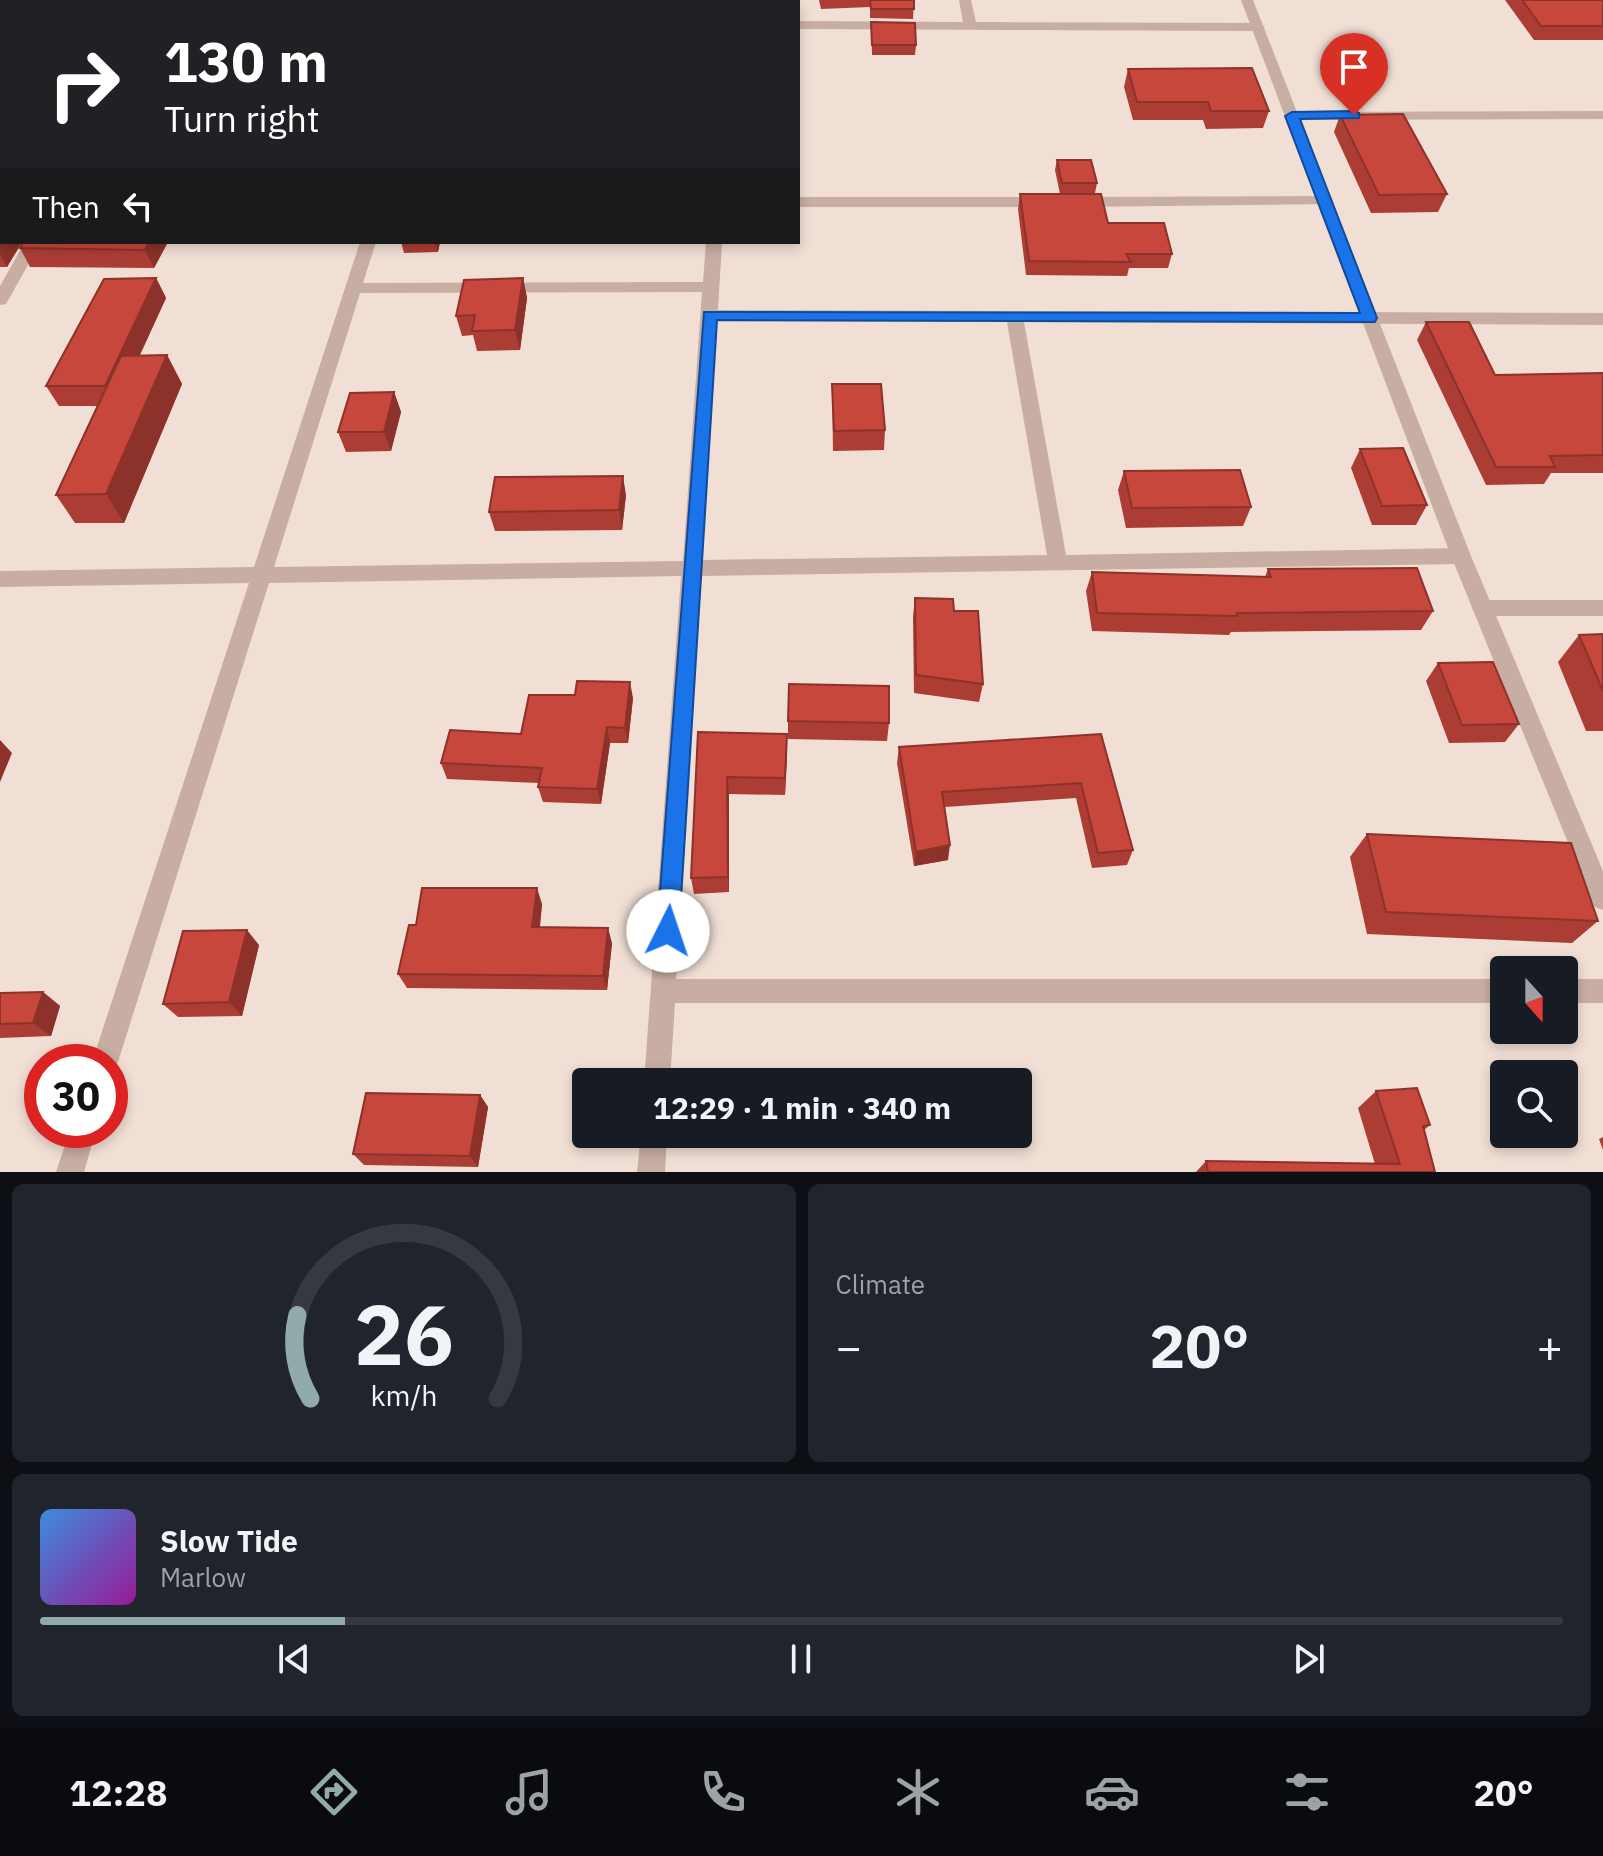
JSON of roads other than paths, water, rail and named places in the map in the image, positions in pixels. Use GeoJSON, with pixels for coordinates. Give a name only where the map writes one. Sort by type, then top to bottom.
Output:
{"type":"FeatureCollection","features":[{"type":"Feature","properties":{"kind":"street"},"geometry":{"type":"LineString","coordinates":[[965,0],[970,25]]}},
{"type":"Feature","properties":{"kind":"street"},"geometry":{"type":"LineString","coordinates":[[1247,0],[1461,556],[1603,899]]}},
{"type":"Feature","properties":{"kind":"street"},"geometry":{"type":"LineString","coordinates":[[800,25],[1258,27]]}},
{"type":"Feature","properties":{"kind":"street"},"geometry":{"type":"LineString","coordinates":[[1292,116],[1603,115]]}},
{"type":"Feature","properties":{"kind":"street"},"geometry":{"type":"LineString","coordinates":[[800,202],[1325,201]]}},
{"type":"Feature","properties":{"kind":"street"},"geometry":{"type":"LineString","coordinates":[[0,300],[32,244]]}},
{"type":"Feature","properties":{"kind":"street"},"geometry":{"type":"LineString","coordinates":[[111,1044],[367,244]]}},
{"type":"Feature","properties":{"kind":"street"},"geometry":{"type":"LineString","coordinates":[[658,1068],[714,244]]}},
{"type":"Feature","properties":{"kind":"street"},"geometry":{"type":"LineString","coordinates":[[353,288],[711,287]]}},
{"type":"Feature","properties":{"kind":"street"},"geometry":{"type":"LineString","coordinates":[[710,315],[1603,319]]}},
{"type":"Feature","properties":{"kind":"street"},"geometry":{"type":"LineString","coordinates":[[1015,317],[1058,563]]}},
{"type":"Feature","properties":{"kind":"street"},"geometry":{"type":"LineString","coordinates":[[0,579],[1461,556]]}},
{"type":"Feature","properties":{"kind":"street"},"geometry":{"type":"LineString","coordinates":[[1482,608],[1603,608]]}},
{"type":"Feature","properties":{"kind":"street"},"geometry":{"type":"LineString","coordinates":[[664,991],[1490,991]]}},
{"type":"Feature","properties":{"kind":"street"},"geometry":{"type":"LineString","coordinates":[[1578,991],[1603,991]]}},
{"type":"Feature","properties":{"kind":"street"},"geometry":{"type":"LineString","coordinates":[[70,1172],[77,1148]]}},
{"type":"Feature","properties":{"kind":"street"},"geometry":{"type":"LineString","coordinates":[[651,1172],[653,1148]]}}]}
